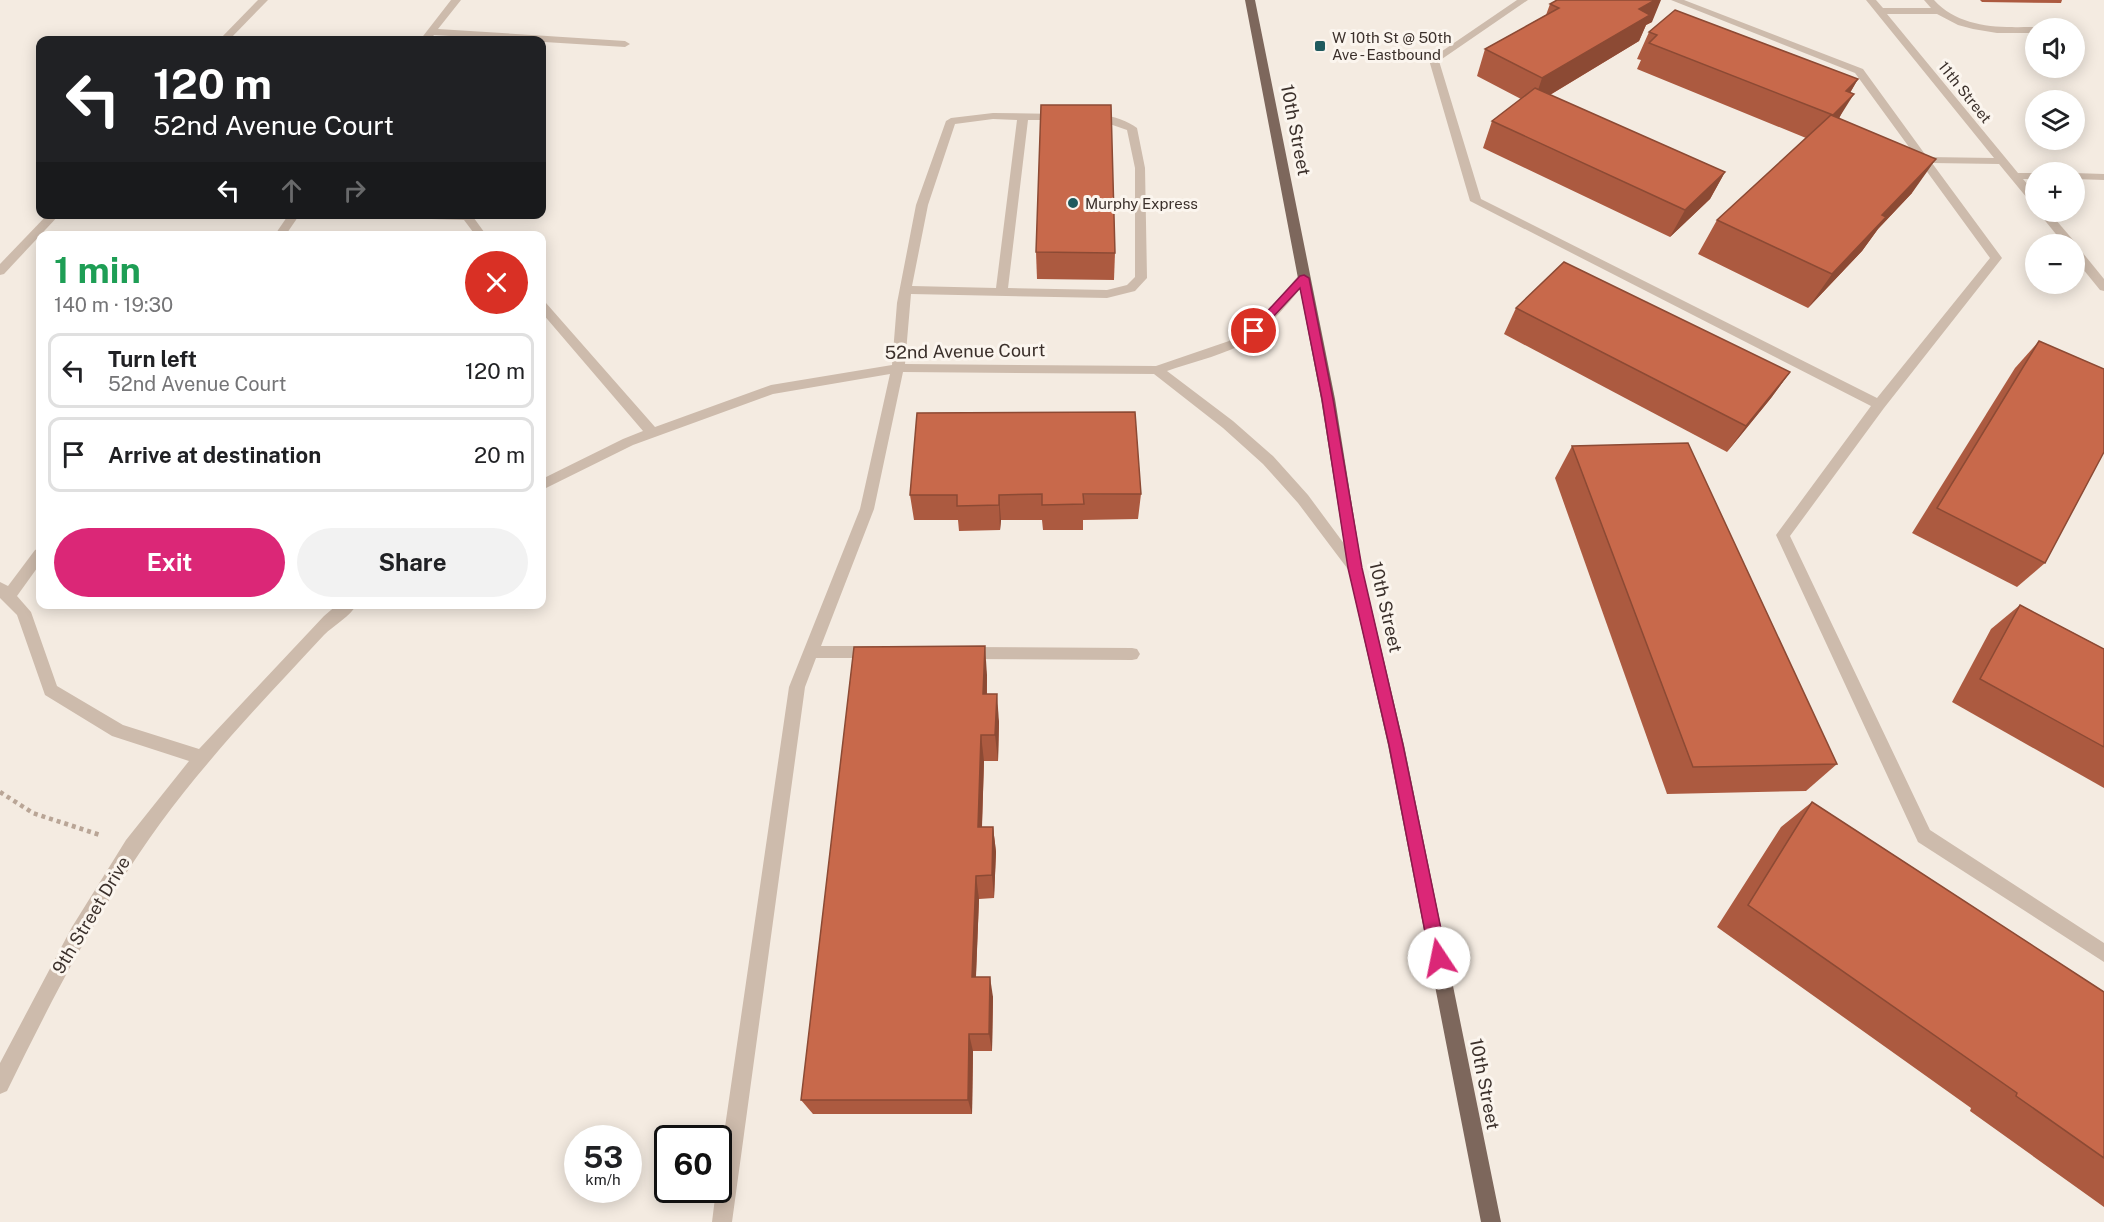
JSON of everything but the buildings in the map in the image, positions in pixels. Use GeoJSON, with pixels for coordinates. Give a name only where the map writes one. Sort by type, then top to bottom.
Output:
{"type":"FeatureCollection","features":[{"type":"Feature","properties":{"kind":"main road","name":"10th Street"},"geometry":{"type":"LineString","coordinates":[[1250,0],[1328,399],[1355,568],[1396,745],[1491,1222]]}},
{"type":"Feature","properties":{"kind":"street"},"geometry":{"type":"LineString","coordinates":[[228,36],[263,0]]}},
{"type":"Feature","properties":{"kind":"street"},"geometry":{"type":"LineString","coordinates":[[428,36],[456,0]]}},
{"type":"Feature","properties":{"kind":"street"},"geometry":{"type":"LineString","coordinates":[[1523,0],[1434,60],[1476,201],[1879,405]]}},
{"type":"Feature","properties":{"kind":"street"},"geometry":{"type":"LineString","coordinates":[[1676,0],[1859,71],[1996,258],[1879,405],[1783,535],[1924,836],[2104,953]]}},
{"type":"Feature","properties":{"kind":"street","name":"11th Street"},"geometry":{"type":"LineString","coordinates":[[1871,0],[2025,189]]}},
{"type":"Feature","properties":{"kind":"street"},"geometry":{"type":"LineString","coordinates":[[1929,0],[1939,11],[1954,21],[1973,28],[1993,31],[2025,30]]}},
{"type":"Feature","properties":{"kind":"street"},"geometry":{"type":"LineString","coordinates":[[1880,11],[1939,11]]}},
{"type":"Feature","properties":{"kind":"street"},"geometry":{"type":"LineString","coordinates":[[546,41],[625,44]]}},
{"type":"Feature","properties":{"kind":"street"},"geometry":{"type":"LineString","coordinates":[[722,1222],[796,687],[867,508],[898,368],[906,290],[922,205],[951,122],[993,116],[1075,118],[1105,119],[1132,128],[1140,168],[1141,278],[1131,288],[1107,294],[906,290]]}},
{"type":"Feature","properties":{"kind":"street"},"geometry":{"type":"LineString","coordinates":[[1002,292],[1023,117]]}},
{"type":"Feature","properties":{"kind":"street"},"geometry":{"type":"LineString","coordinates":[[1922,160],[2002,161]]}},
{"type":"Feature","properties":{"kind":"street"},"geometry":{"type":"LineString","coordinates":[[2014,176],[2025,176]]}},
{"type":"Feature","properties":{"kind":"street"},"geometry":{"type":"LineString","coordinates":[[2085,176],[2104,177]]}},
{"type":"Feature","properties":{"kind":"street"},"geometry":{"type":"LineString","coordinates":[[39,231],[50,219]]}},
{"type":"Feature","properties":{"kind":"street"},"geometry":{"type":"LineString","coordinates":[[469,219],[478,231]]}},
{"type":"Feature","properties":{"kind":"street"},"geometry":{"type":"LineString","coordinates":[[2051,222],[2062,234]]}},
{"type":"Feature","properties":{"kind":"street"},"geometry":{"type":"LineString","coordinates":[[0,271],[36,234]]}},
{"type":"Feature","properties":{"kind":"street"},"geometry":{"type":"LineString","coordinates":[[2085,264],[2104,287]]}},
{"type":"Feature","properties":{"kind":"street","name":"52nd Avenue Court"},"geometry":{"type":"LineString","coordinates":[[546,483],[628,442],[771,390],[898,368],[1157,370],[1233,344],[1246,336],[1270,316],[1304,278]]}},
{"type":"Feature","properties":{"kind":"street"},"geometry":{"type":"LineString","coordinates":[[546,311],[652,433]]}},
{"type":"Feature","properties":{"kind":"street"},"geometry":{"type":"LineString","coordinates":[[1157,370],[1245,439],[1268,461],[1309,506],[1355,568]]}},
{"type":"Feature","properties":{"kind":"street"},"geometry":{"type":"LineString","coordinates":[[36,558],[4,593],[22,612],[51,690],[118,731],[201,757],[329,620],[343,609]]}},
{"type":"Feature","properties":{"kind":"street"},"geometry":{"type":"LineString","coordinates":[[810,652],[891,652]]}},
{"type":"Feature","properties":{"kind":"street"},"geometry":{"type":"LineString","coordinates":[[948,653],[1132,654]]}},
{"type":"Feature","properties":{"kind":"street","name":"9th Street Drive"},"geometry":{"type":"LineString","coordinates":[[0,1084],[61,960],[132,846],[201,757]]}},
{"type":"Feature","properties":{"kind":"path"},"geometry":{"type":"LineString","coordinates":[[0,792],[33,813],[132,846]]}},
{"type":"Feature","properties":{"kind":"place","name":"W 10th St @ 50th Ave - Eastbound"},"geometry":{"type":"Point","coordinates":[1320,46]}},
{"type":"Feature","properties":{"kind":"place","name":"Murphy Express"},"geometry":{"type":"Point","coordinates":[1073,203]}},
{"type":"Feature","properties":{"kind":"route"},"geometry":{"type":"LineString","coordinates":[[1254,331],[1304,278],[1328,399],[1355,568],[1396,745],[1439,958]]}}]}
